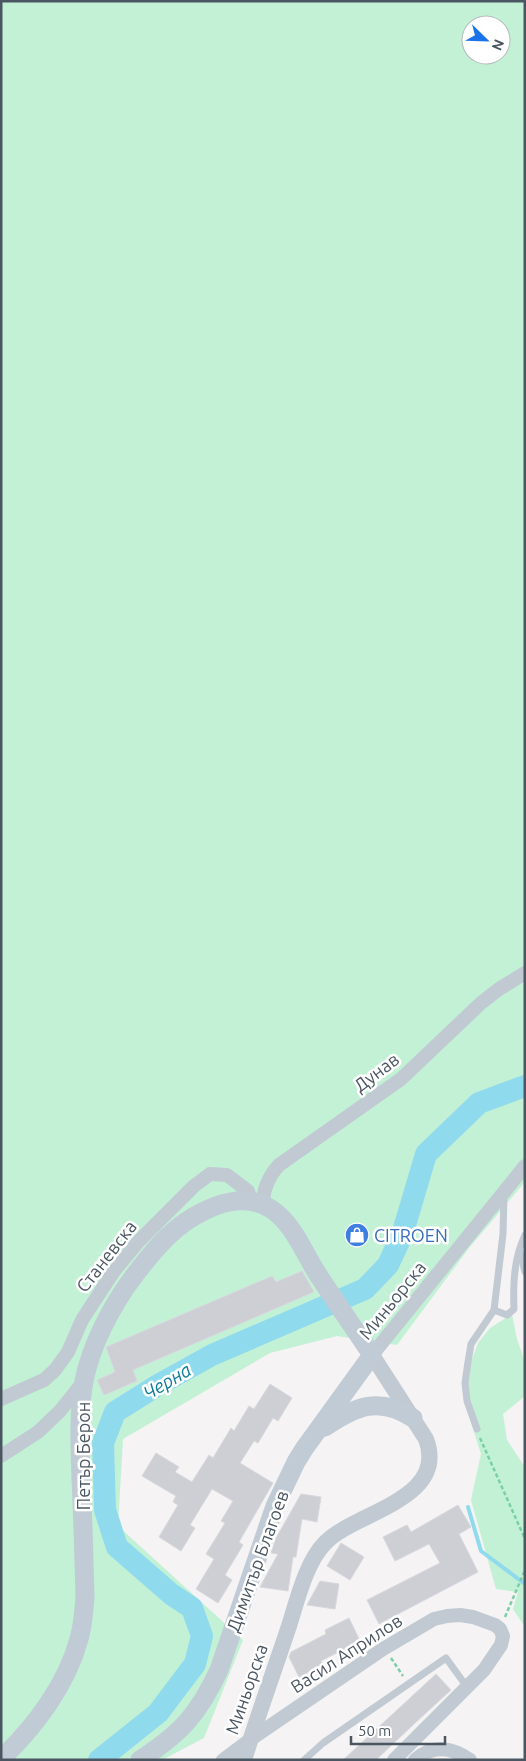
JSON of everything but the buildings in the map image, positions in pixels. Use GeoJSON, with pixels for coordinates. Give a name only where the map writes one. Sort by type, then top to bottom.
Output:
{"type":"FeatureCollection","features":[{"type":"Feature","properties":{"kind":"main road","name":"Петър Берон"},"geometry":{"type":"LineString","coordinates":[[1,1759],[35,1721],[57,1689],[74,1654],[83,1621],[85,1597],[80,1428],[84,1380],[103,1326],[128,1285],[156,1250],[174,1232],[204,1210],[222,1203],[237,1201],[257,1204]]}},
{"type":"Feature","properties":{"kind":"main road"},"geometry":{"type":"LineString","coordinates":[[257,1204],[271,1209],[287,1224],[317,1273],[372,1355]]}},
{"type":"Feature","properties":{"kind":"main road","name":"Димитър Благоев"},"geometry":{"type":"LineString","coordinates":[[140,1760],[177,1734],[201,1705],[219,1670],[275,1506],[296,1462],[372,1355]]}},
{"type":"Feature","properties":{"kind":"main road"},"geometry":{"type":"LineString","coordinates":[[315,1433],[342,1415],[364,1407],[390,1406],[413,1418]]}},
{"type":"Feature","properties":{"kind":"street","name":"Дунав"},"geometry":{"type":"LineString","coordinates":[[257,1204],[271,1173],[279,1165],[401,1079],[481,1003],[525,973]]}},
{"type":"Feature","properties":{"kind":"street","name":"Миньорска"},"geometry":{"type":"LineString","coordinates":[[244,1760],[300,1594],[316,1554],[330,1537],[398,1501],[415,1488],[423,1478],[430,1459],[429,1446],[422,1431],[372,1355],[525,1166]]}},
{"type":"Feature","properties":{"kind":"street","name":"Станевска"},"geometry":{"type":"LineString","coordinates":[[1,1399],[44,1380],[55,1370],[68,1352],[82,1320],[114,1271],[138,1242],[194,1186],[210,1174],[227,1175],[248,1191],[257,1204]]}},
{"type":"Feature","properties":{"kind":"street"},"geometry":{"type":"LineString","coordinates":[[1,1456],[38,1432],[60,1411],[84,1380]]}},
{"type":"Feature","properties":{"kind":"street","name":"Васил Априлов"},"geometry":{"type":"LineString","coordinates":[[223,1760],[383,1649],[434,1619],[460,1615],[488,1622],[500,1629]]}},
{"type":"Feature","properties":{"kind":"street"},"geometry":{"type":"LineString","coordinates":[[394,1760],[484,1670],[501,1645],[503,1636],[500,1629]]}},
{"type":"Feature","properties":{"kind":"street"},"geometry":{"type":"LineString","coordinates":[[415,1760],[431,1751],[444,1748],[458,1751],[470,1760]]}},
{"type":"Feature","properties":{"kind":"lane"},"geometry":{"type":"LineString","coordinates":[[477,1430],[467,1401],[465,1383],[471,1344],[494,1310],[503,1234],[504,1192]]}},
{"type":"Feature","properties":{"kind":"lane"},"geometry":{"type":"LineString","coordinates":[[494,1310],[508,1315],[514,1309],[513,1282],[519,1246],[525,1235]]}},
{"type":"Feature","properties":{"kind":"lane"},"geometry":{"type":"LineString","coordinates":[[519,1246],[525,1272]]}},
{"type":"Feature","properties":{"kind":"lane"},"geometry":{"type":"LineString","coordinates":[[304,1760],[323,1743],[446,1658],[468,1687]]}},
{"type":"Feature","properties":{"kind":"path"},"geometry":{"type":"LineString","coordinates":[[477,1430],[525,1538]]}},
{"type":"Feature","properties":{"kind":"path"},"geometry":{"type":"LineString","coordinates":[[500,1629],[525,1570]]}},
{"type":"Feature","properties":{"kind":"path"},"geometry":{"type":"LineString","coordinates":[[390,1657],[407,1684]]}},
{"type":"Feature","properties":{"kind":"green space"},"geometry":{"type":"Polygon","coordinates":[[[1,1],[525,1],[525,1182],[469,1248],[397,1345],[337,1336],[270,1353],[123,1439],[118,1526],[243,1640],[204,1738],[162,1760],[1,1760],[1,1]]]}},
{"type":"Feature","properties":{"kind":"green space"},"geometry":{"type":"Polygon","coordinates":[[[512,1314],[517,1339],[525,1362],[525,1396],[503,1414],[507,1440],[525,1467],[525,1627],[513,1609],[518,1592],[496,1589],[471,1500],[481,1454],[466,1407],[469,1367],[478,1343],[490,1328],[512,1314]]]}},
{"type":"Feature","properties":{"kind":"waterway","name":"Черна"},"geometry":{"type":"LineString","coordinates":[[99,1760],[158,1713],[195,1664],[202,1636],[192,1608],[171,1594],[117,1547],[105,1510],[103,1443],[115,1412],[212,1355],[365,1289],[388,1265],[402,1235],[426,1154],[479,1103],[525,1086]]}},
{"type":"Feature","properties":{"kind":"waterway"},"geometry":{"type":"LineString","coordinates":[[468,1507],[481,1551],[525,1584]]}},
{"type":"Feature","properties":{"kind":"place","name":"CITROEN"},"geometry":{"type":"Point","coordinates":[357,1235]}}]}
